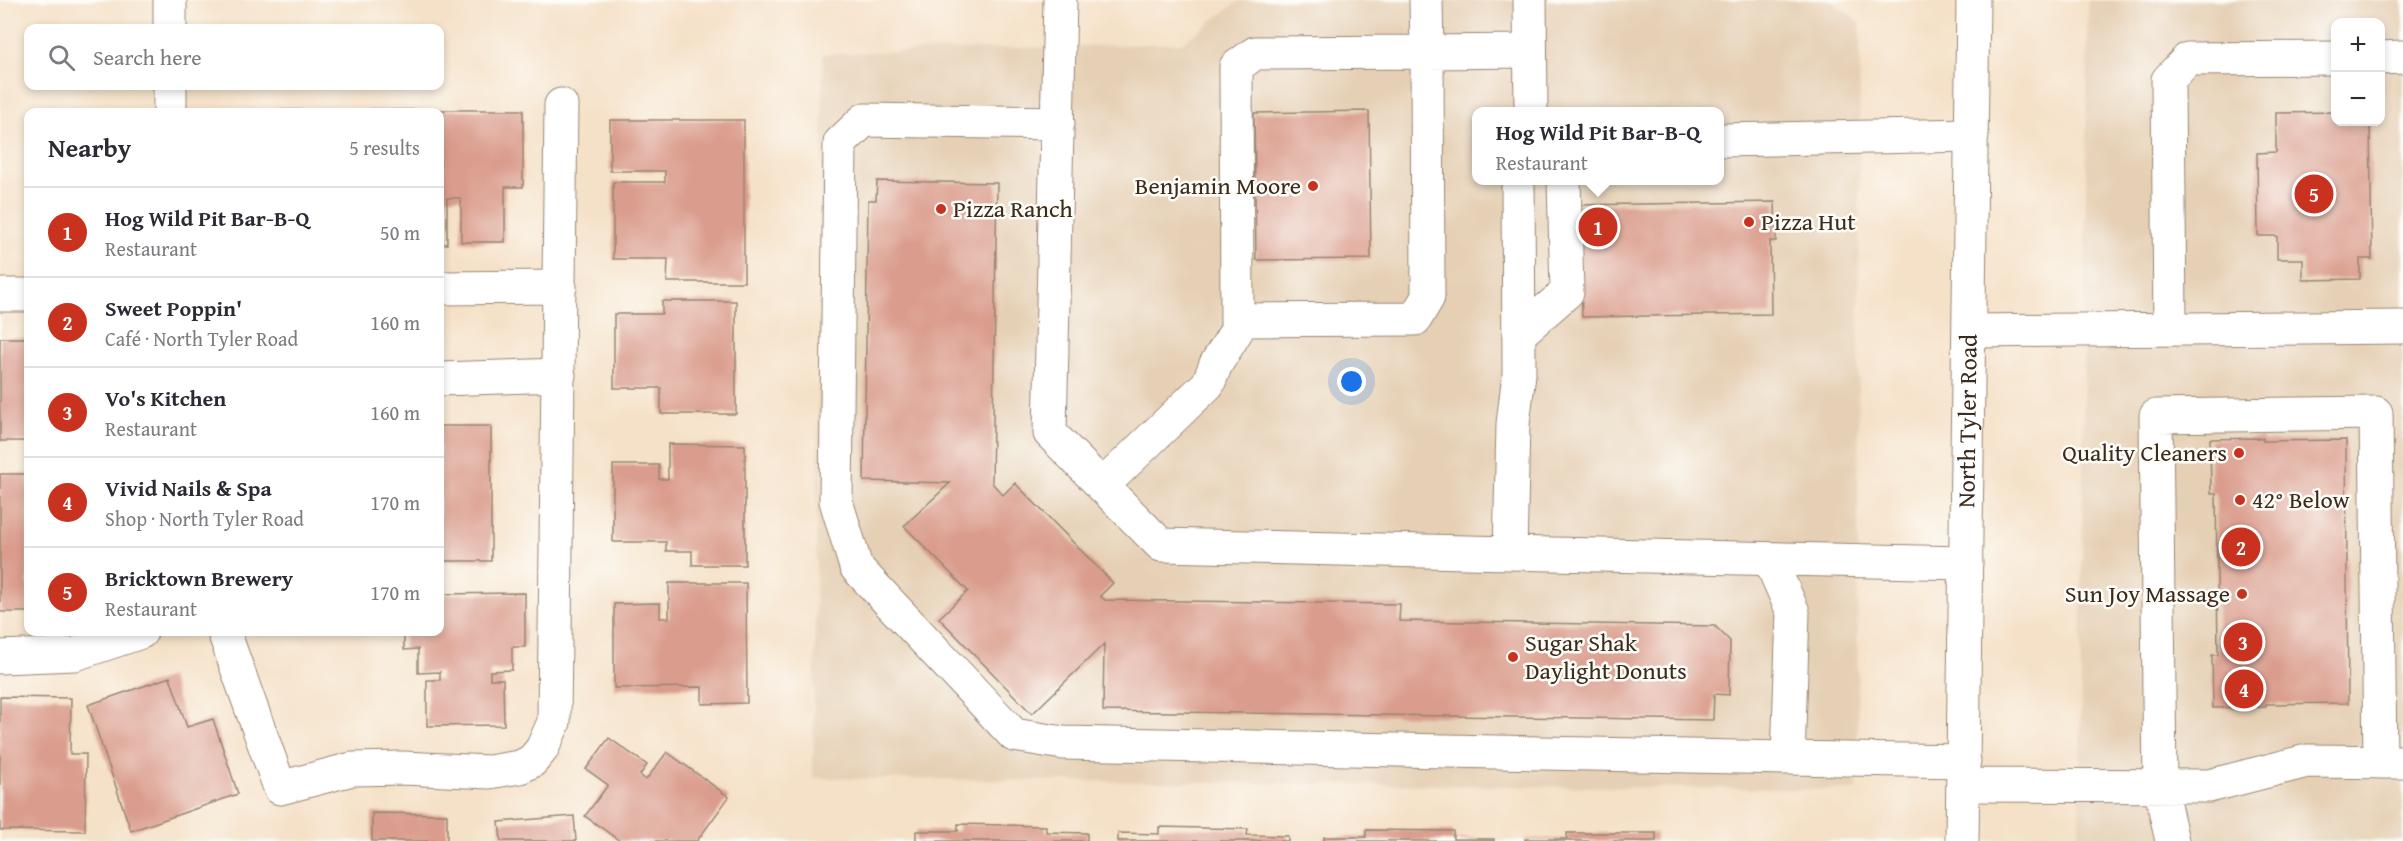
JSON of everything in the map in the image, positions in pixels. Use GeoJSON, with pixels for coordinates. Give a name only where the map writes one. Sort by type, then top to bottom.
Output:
{"type":"FeatureCollection","features":[{"type":"Feature","properties":{"kind":"main road"},"geometry":{"type":"LineString","coordinates":[[170,0],[170,24]]}},
{"type":"Feature","properties":{"kind":"main road"},"geometry":{"type":"LineString","coordinates":[[1060,0],[1050,432],[1161,545],[1966,563]]}},
{"type":"Feature","properties":{"kind":"main road"},"geometry":{"type":"LineString","coordinates":[[1237,320],[1415,319],[1428,297],[1426,0]]}},
{"type":"Feature","properties":{"kind":"main road"},"geometry":{"type":"LineString","coordinates":[[1530,0],[1531,107]]}},
{"type":"Feature","properties":{"kind":"main road","name":"North Tyler Road"},"geometry":{"type":"LineString","coordinates":[[1962,841],[1973,0]]}},
{"type":"Feature","properties":{"kind":"main road"},"geometry":{"type":"LineString","coordinates":[[1102,486],[1208,384],[1216,364],[1237,330],[1236,67],[1255,53],[1530,51]]}},
{"type":"Feature","properties":{"kind":"main road"},"geometry":{"type":"LineString","coordinates":[[2385,57],[2403,57]]}},
{"type":"Feature","properties":{"kind":"main road"},"geometry":{"type":"LineString","coordinates":[[2170,329],[2168,80],[2188,59],[2331,58]]}},
{"type":"Feature","properties":{"kind":"main road"},"geometry":{"type":"LineString","coordinates":[[170,90],[170,108]]}},
{"type":"Feature","properties":{"kind":"main road"},"geometry":{"type":"LineString","coordinates":[[225,636],[280,788],[352,769],[403,768],[489,772],[520,767],[532,761],[542,749],[554,722],[561,105]]}},
{"type":"Feature","properties":{"kind":"main road"},"geometry":{"type":"LineString","coordinates":[[1058,123],[864,120],[840,143],[836,501],[856,567],[1014,735],[1064,743],[1788,758],[2160,786],[2209,786],[2307,761],[2391,762],[2376,413],[2156,416],[2160,786],[2172,841]]}},
{"type":"Feature","properties":{"kind":"main road"},"geometry":{"type":"LineString","coordinates":[[1724,140],[1972,135]]}},
{"type":"Feature","properties":{"kind":"main road"},"geometry":{"type":"LineString","coordinates":[[1510,553],[1513,424],[1519,374],[1518,185]]}},
{"type":"Feature","properties":{"kind":"main road"},"geometry":{"type":"LineString","coordinates":[[1519,334],[1567,292],[1564,185]]}},
{"type":"Feature","properties":{"kind":"main road"},"geometry":{"type":"LineString","coordinates":[[444,288],[560,287]]}},
{"type":"Feature","properties":{"kind":"main road"},"geometry":{"type":"LineString","coordinates":[[0,295],[24,295]]}},
{"type":"Feature","properties":{"kind":"main road"},"geometry":{"type":"LineString","coordinates":[[1970,331],[2403,327]]}},
{"type":"Feature","properties":{"kind":"main road"},"geometry":{"type":"LineString","coordinates":[[444,379],[559,375]]}},
{"type":"Feature","properties":{"kind":"main road"},"geometry":{"type":"LineString","coordinates":[[1770,560],[1793,612],[1788,758]]}},
{"type":"Feature","properties":{"kind":"main road"},"geometry":{"type":"LineString","coordinates":[[0,657],[75,654],[129,636]]}},
{"type":"Feature","properties":{"kind":"shaded area"},"geometry":{"type":"Polygon","coordinates":[[[1831,0],[1860,23],[1857,790],[813,778],[823,54],[1182,43],[1239,1],[1831,0]]]}},
{"type":"Feature","properties":{"kind":"shaded area"},"geometry":{"type":"Polygon","coordinates":[[[2088,0],[2403,0],[2403,841],[2079,841],[2088,0]]]}},
{"type":"Feature","properties":{"kind":"building"},"geometry":{"type":"Polygon","coordinates":[[[444,110],[523,110],[523,187],[505,187],[505,242],[461,242],[461,198],[447,198],[447,244],[444,244],[444,110]]]}},
{"type":"Feature","properties":{"kind":"building","name":"Benjamin Moore"},"geometry":{"type":"Polygon","coordinates":[[[1369,111],[1371,259],[1256,260],[1254,113],[1369,111]]]}},
{"type":"Feature","properties":{"kind":"building"},"geometry":{"type":"Polygon","coordinates":[[[2331,112],[2331,126],[2370,126],[2372,259],[2360,259],[2360,279],[2303,280],[2303,259],[2277,259],[2277,236],[2258,236],[2257,153],[2276,152],[2276,113],[2331,112]]]}},
{"type":"Feature","properties":{"kind":"building"},"geometry":{"type":"Polygon","coordinates":[[[610,120],[744,120],[744,282],[667,282],[668,259],[613,259],[613,182],[665,182],[665,171],[610,171],[610,120]]]}},
{"type":"Feature","properties":{"kind":"building"},"geometry":{"type":"Polygon","coordinates":[[[877,181],[997,183],[992,483],[1003,495],[1015,483],[1113,583],[1100,596],[1105,600],[1400,604],[1399,621],[1715,626],[1730,641],[1729,695],[1714,694],[1713,720],[1103,711],[1104,644],[1032,714],[939,618],[968,591],[904,526],[950,483],[864,481],[868,200],[876,200],[877,181]]]}},
{"type":"Feature","properties":{"kind":"building"},"geometry":{"type":"Polygon","coordinates":[[[1775,202],[1776,241],[1770,241],[1771,314],[1582,317],[1580,232],[1573,205],[1775,202]]]}},
{"type":"Feature","properties":{"kind":"building"},"geometry":{"type":"Polygon","coordinates":[[[662,301],[736,301],[736,414],[661,414],[661,388],[614,388],[614,314],[662,314],[662,301]]]}},
{"type":"Feature","properties":{"kind":"building"},"geometry":{"type":"Polygon","coordinates":[[[0,338],[24,338],[24,441],[0,441],[0,338]]]}},
{"type":"Feature","properties":{"kind":"building"},"geometry":{"type":"Polygon","coordinates":[[[444,426],[491,426],[491,561],[444,561],[444,426]]]}},
{"type":"Feature","properties":{"kind":"building"},"geometry":{"type":"Polygon","coordinates":[[[2263,438],[2263,441],[2346,440],[2348,703],[2266,704],[2266,707],[2213,708],[2212,655],[2218,655],[2216,493],[2211,493],[2210,439],[2263,438]]]}},
{"type":"Feature","properties":{"kind":"building"},"geometry":{"type":"Polygon","coordinates":[[[668,444],[745,445],[745,565],[692,565],[692,551],[666,551],[666,542],[613,542],[613,465],[659,465],[659,479],[668,479],[668,444]]]}},
{"type":"Feature","properties":{"kind":"building"},"geometry":{"type":"Polygon","coordinates":[[[0,474],[24,474],[24,612],[0,612],[0,474]]]}},
{"type":"Feature","properties":{"kind":"building"},"geometry":{"type":"Polygon","coordinates":[[[669,583],[746,583],[747,703],[702,704],[702,687],[614,688],[614,604],[660,603],[660,618],[669,618],[669,583]]]}},
{"type":"Feature","properties":{"kind":"building"},"geometry":{"type":"Polygon","coordinates":[[[525,593],[525,647],[512,647],[512,670],[490,671],[490,679],[503,679],[504,725],[427,726],[427,680],[440,680],[440,672],[418,673],[418,649],[404,650],[404,636],[444,636],[444,594],[525,593]]]}},
{"type":"Feature","properties":{"kind":"building"},"geometry":{"type":"Polygon","coordinates":[[[170,677],[187,727],[213,719],[238,794],[131,831],[88,705],[170,677]]]}},
{"type":"Feature","properties":{"kind":"building"},"geometry":{"type":"Polygon","coordinates":[[[0,697],[71,698],[70,754],[86,754],[85,831],[0,830],[0,697]]]}},
{"type":"Feature","properties":{"kind":"building"},"geometry":{"type":"Polygon","coordinates":[[[609,738],[647,765],[640,775],[646,780],[667,752],[729,797],[697,841],[620,841],[585,816],[608,785],[586,769],[609,738]]]}},
{"type":"Feature","properties":{"kind":"building"},"geometry":{"type":"Polygon","coordinates":[[[372,813],[447,814],[447,841],[372,841],[372,813]]]}},
{"type":"Feature","properties":{"kind":"building"},"geometry":{"type":"Polygon","coordinates":[[[574,816],[576,841],[501,841],[499,822],[574,816]]]}},
{"type":"Feature","properties":{"kind":"building"},"geometry":{"type":"Polygon","coordinates":[[[958,824],[1046,826],[1046,832],[1087,833],[1087,841],[916,841],[916,831],[958,831],[958,824]]]}},
{"type":"Feature","properties":{"kind":"building"},"geometry":{"type":"Polygon","coordinates":[[[1159,827],[1248,829],[1247,835],[1288,836],[1288,841],[1118,841],[1118,833],[1159,834],[1159,827]]]}},
{"type":"Feature","properties":{"kind":"building"},"geometry":{"type":"Polygon","coordinates":[[[1366,830],[1453,831],[1453,839],[1494,839],[1494,841],[1324,841],[1324,837],[1366,837],[1366,830]]]}},
{"type":"Feature","properties":{"kind":"building"},"geometry":{"type":"Polygon","coordinates":[[[1567,833],[1656,833],[1656,841],[1525,841],[1525,839],[1567,839],[1567,833]]]}},
{"type":"Feature","properties":{"kind":"place","name":"Benjamin Moore"},"geometry":{"type":"Point","coordinates":[1313,186]}},
{"type":"Feature","properties":{"kind":"place","name":"Bricktown Brewery"},"geometry":{"type":"Point","coordinates":[2314,194]}},
{"type":"Feature","properties":{"kind":"place","name":"Pizza Ranch"},"geometry":{"type":"Point","coordinates":[941,209]}},
{"type":"Feature","properties":{"kind":"place","name":"Pizza Hut"},"geometry":{"type":"Point","coordinates":[1749,222]}},
{"type":"Feature","properties":{"kind":"place","name":"Hog Wild Pit Bar-B-Q"},"geometry":{"type":"Point","coordinates":[1598,227]}},
{"type":"Feature","properties":{"kind":"place","name":"Quality Cleaners"},"geometry":{"type":"Point","coordinates":[2239,453]}},
{"type":"Feature","properties":{"kind":"place","name":"42° Below"},"geometry":{"type":"Point","coordinates":[2240,500]}},
{"type":"Feature","properties":{"kind":"place","name":"Sweet Poppin'"},"geometry":{"type":"Point","coordinates":[2241,547]}},
{"type":"Feature","properties":{"kind":"place","name":"Sun Joy Massage"},"geometry":{"type":"Point","coordinates":[2242,594]}},
{"type":"Feature","properties":{"kind":"place","name":"Vo's Kitchen"},"geometry":{"type":"Point","coordinates":[2243,642]}},
{"type":"Feature","properties":{"kind":"place","name":"Sugar Shak Daylight Donuts"},"geometry":{"type":"Point","coordinates":[1513,657]}},
{"type":"Feature","properties":{"kind":"place","name":"Vivid Nails & Spa"},"geometry":{"type":"Point","coordinates":[2244,689]}}]}
